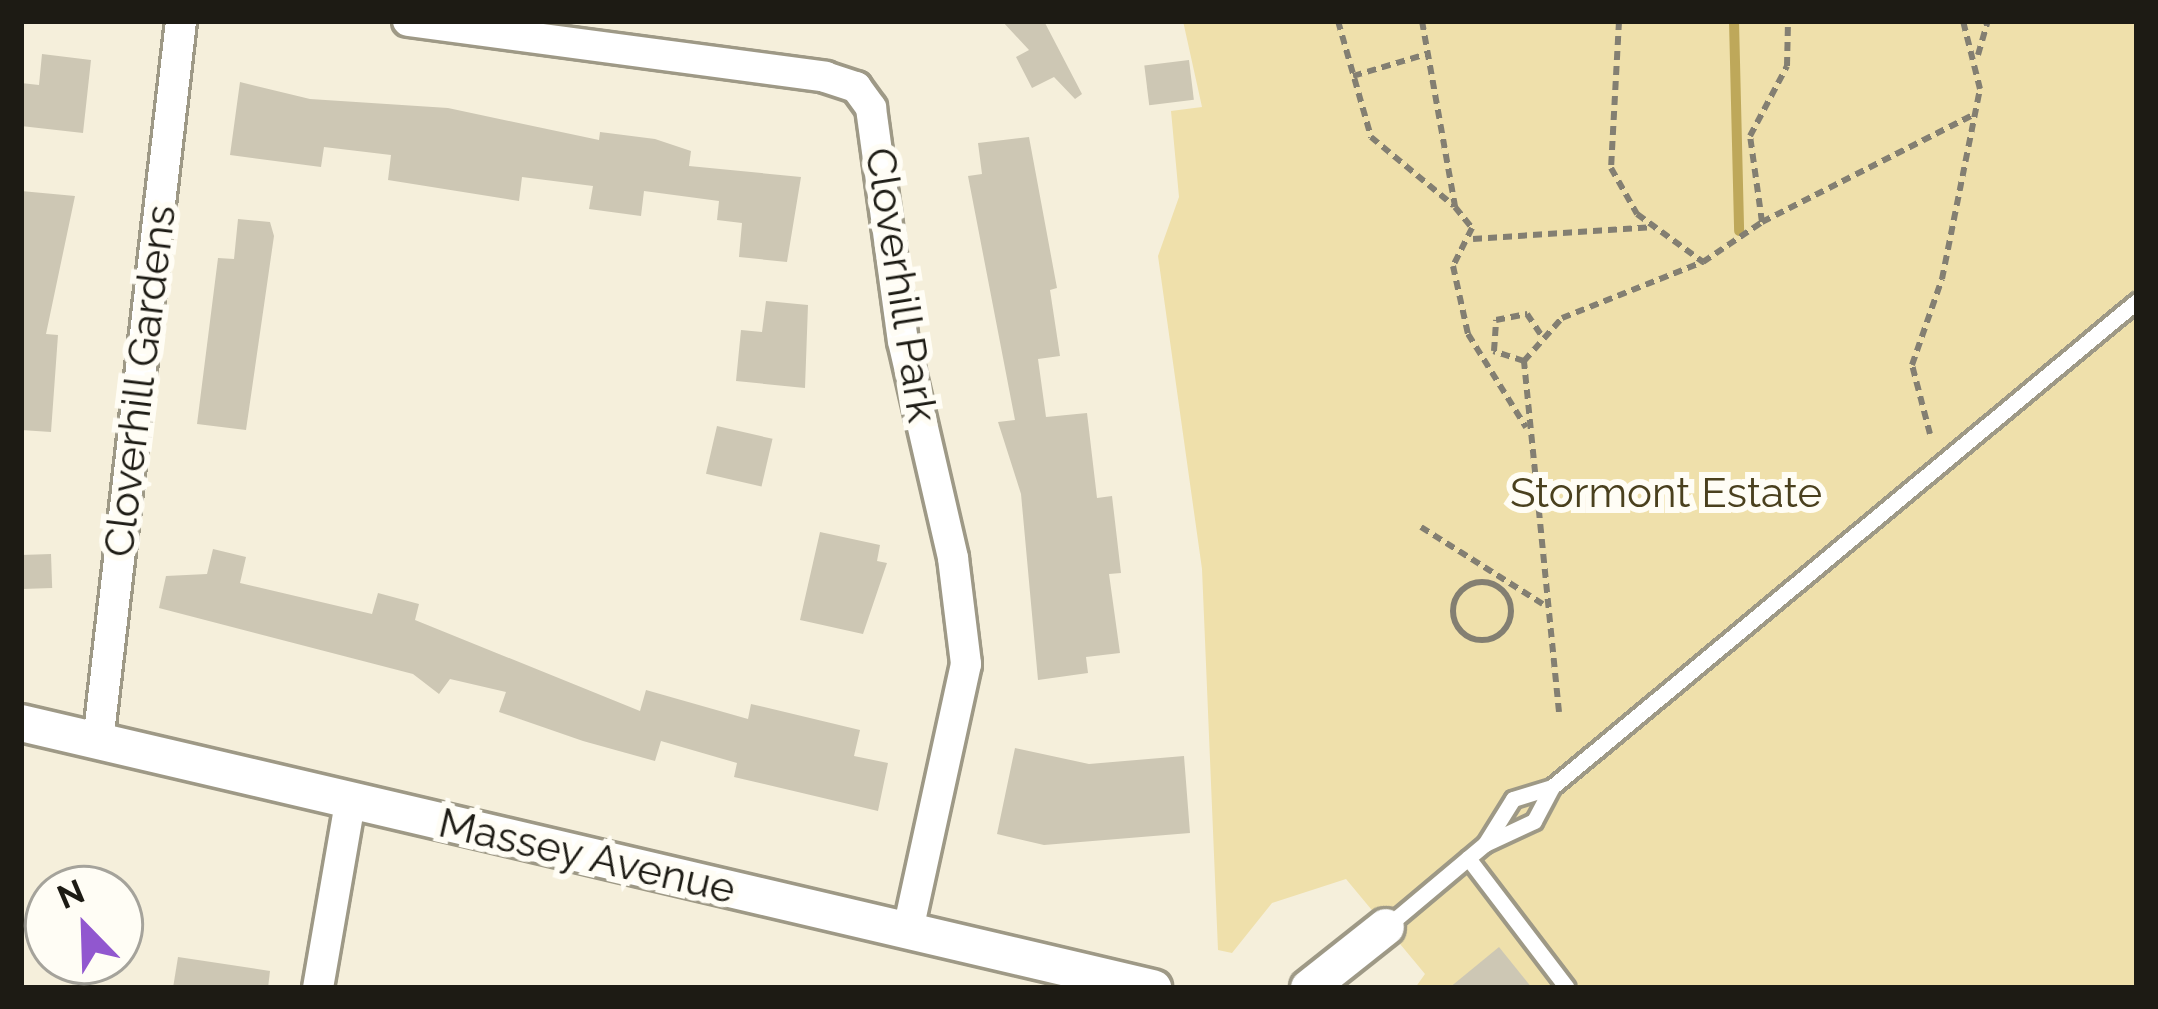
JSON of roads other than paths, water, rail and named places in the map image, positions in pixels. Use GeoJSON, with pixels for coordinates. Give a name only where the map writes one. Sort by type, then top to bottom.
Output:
{"type":"FeatureCollection","features":[{"type":"Feature","properties":{"kind":"street","name":"Cloverhill Gardens"},"geometry":{"type":"LineString","coordinates":[[98,742],[181,21]]}},
{"type":"Feature","properties":{"kind":"street","name":"Cloverhill Park"},"geometry":{"type":"LineString","coordinates":[[408,21],[825,76],[856,87],[871,108],[965,664],[908,932]]}},
{"type":"Feature","properties":{"kind":"street","name":"Massey Avenue"},"geometry":{"type":"LineString","coordinates":[[21,723],[1153,988]]}},
{"type":"Feature","properties":{"kind":"street"},"geometry":{"type":"LineString","coordinates":[[318,988],[350,802]]}},
{"type":"Feature","properties":{"kind":"street"},"geometry":{"type":"LineString","coordinates":[[1309,988],[1386,927]]}},
{"type":"Feature","properties":{"kind":"lane"},"geometry":{"type":"LineString","coordinates":[[1484,844],[1534,821],[1552,787],[2137,301]]}},
{"type":"Feature","properties":{"kind":"lane"},"geometry":{"type":"LineString","coordinates":[[1386,927],[1484,844],[1513,799],[1552,787]]}},
{"type":"Feature","properties":{"kind":"lane"},"geometry":{"type":"LineString","coordinates":[[1468,858],[1567,988]]}},
{"type":"Feature","properties":{"kind":"waterway"},"geometry":{"type":"LineString","coordinates":[[1734,21],[1739,231]]}},
{"type":"Feature","properties":{"kind":"park label","name":"Stormont Estate"},"geometry":{"type":"Point","coordinates":[1666,493]}}]}
